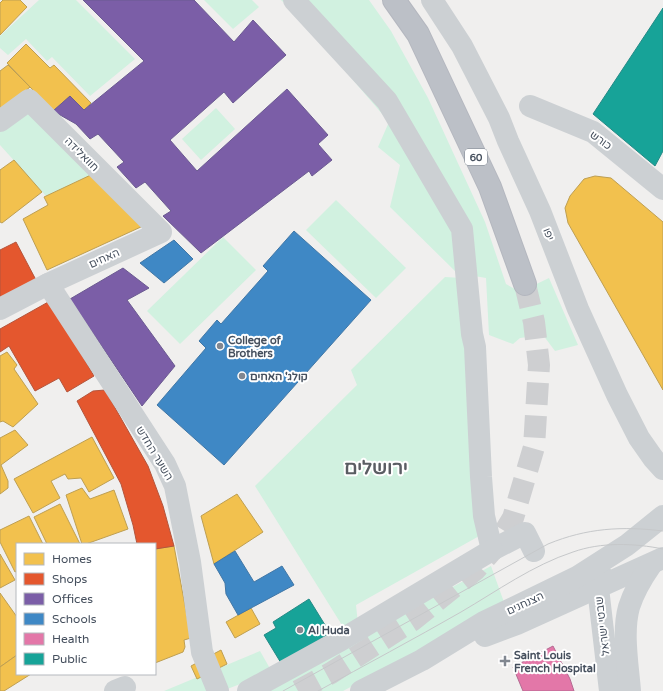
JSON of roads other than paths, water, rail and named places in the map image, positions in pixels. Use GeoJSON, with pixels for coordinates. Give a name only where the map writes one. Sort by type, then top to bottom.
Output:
{"type":"FeatureCollection","features":[{"type":"Feature","properties":{"kind":"highway","name":"60"},"geometry":{"type":"LineString","coordinates":[[387,0],[418,34]]}},
{"type":"Feature","properties":{"kind":"highway","name":"60"},"geometry":{"type":"LineString","coordinates":[[394,0],[418,34],[490,187],[525,284]]}},
{"type":"Feature","properties":{"kind":"street"},"geometry":{"type":"LineString","coordinates":[[294,0],[387,101],[462,229],[472,334],[475,346],[484,516],[492,550]]}},
{"type":"Feature","properties":{"kind":"street","name":"יפו"},"geometry":{"type":"LineString","coordinates":[[432,0],[462,46],[499,118],[540,211],[578,309],[617,395],[639,438],[653,458],[663,468]]}},
{"type":"Feature","properties":{"kind":"street","name":"חוואלידה"},"geometry":{"type":"LineString","coordinates":[[0,121],[30,100],[161,232]]}},
{"type":"Feature","properties":{"kind":"street","name":"כורש"},"geometry":{"type":"LineString","coordinates":[[530,106],[593,132],[663,189]]}},
{"type":"Feature","properties":{"kind":"street","name":"האחים"},"geometry":{"type":"LineString","coordinates":[[0,309],[48,284],[161,232]]}},
{"type":"Feature","properties":{"kind":"street","name":"השער החדש"},"geometry":{"type":"LineString","coordinates":[[48,284],[165,464],[175,486],[190,562],[202,649],[218,691]]}},
{"type":"Feature","properties":{"kind":"street"},"geometry":{"type":"LineString","coordinates":[[627,545],[663,516]]}},
{"type":"Feature","properties":{"kind":"street"},"geometry":{"type":"LineString","coordinates":[[248,691],[341,640],[492,550],[525,534],[534,551]]}},
{"type":"Feature","properties":{"kind":"street","name":"שבטי ישראל"},"geometry":{"type":"LineString","coordinates":[[610,691],[598,588],[602,576],[627,545]]}},
{"type":"Feature","properties":{"kind":"street","name":"הצנחנים"},"geometry":{"type":"LineString","coordinates":[[361,691],[422,660],[484,622],[576,577],[627,545]]}},
{"type":"Feature","properties":{"kind":"street","name":"שבטי ישראל"},"geometry":{"type":"LineString","coordinates":[[630,691],[627,639],[627,619],[629,607],[642,578],[657,562]]}},
{"type":"Feature","properties":{"kind":"street","name":"הצנחנים"},"geometry":{"type":"LineString","coordinates":[[422,660],[517,624],[657,562]]}},
{"type":"Feature","properties":{"kind":"tunnel"},"geometry":{"type":"LineString","coordinates":[[298,691],[331,673],[413,620],[475,570],[496,546],[513,518],[534,447],[539,365],[534,322],[525,284]]}},
{"type":"Feature","properties":{"kind":"tram line"},"geometry":{"type":"LineString","coordinates":[[283,691],[548,544],[577,535],[605,530],[648,529],[663,531]]}},
{"type":"Feature","properties":{"kind":"tram line"},"geometry":{"type":"LineString","coordinates":[[318,691],[461,612],[529,571],[558,557],[595,546],[618,544],[663,549]]}},
{"type":"Feature","properties":{"kind":"place","name":"College of Brothers"},"geometry":{"type":"Point","coordinates":[220,346]}},
{"type":"Feature","properties":{"kind":"place","name":"קולג' האחים"},"geometry":{"type":"Point","coordinates":[242,376]}},
{"type":"Feature","properties":{"kind":"place","name":"Al Huda"},"geometry":{"type":"Point","coordinates":[300,630]}},
{"type":"Feature","properties":{"kind":"place","name":"Saint Louis French Hospital"},"geometry":{"type":"Point","coordinates":[505,661]}},
{"type":"Feature","properties":{"kind":"district","name":"ירושלים"},"geometry":{"type":"Point","coordinates":[376,467]}}]}
